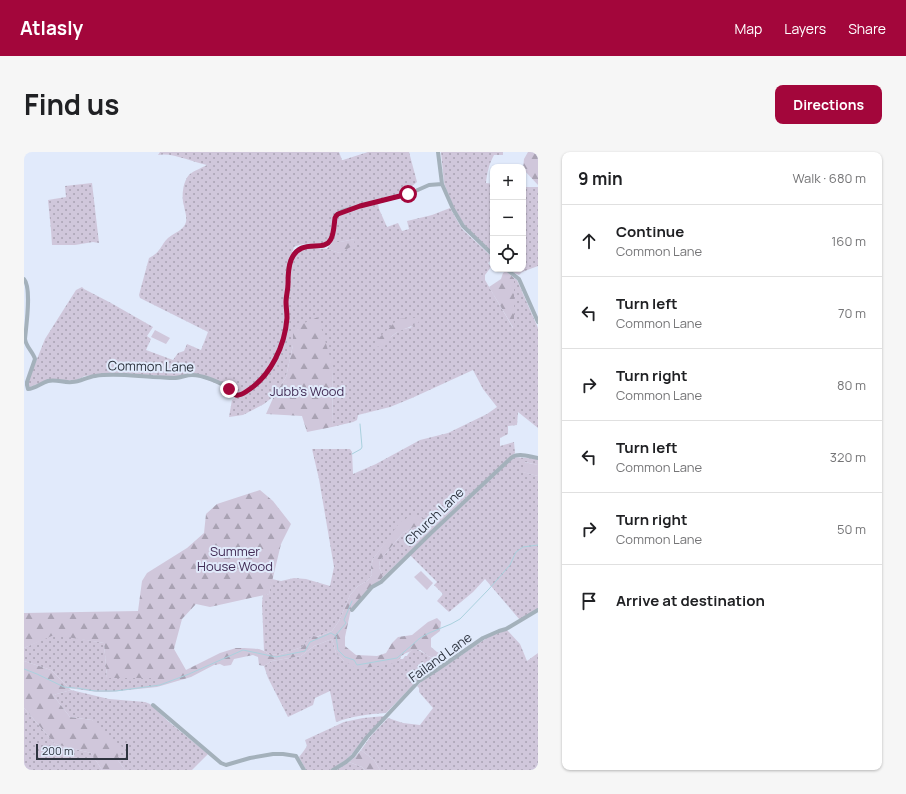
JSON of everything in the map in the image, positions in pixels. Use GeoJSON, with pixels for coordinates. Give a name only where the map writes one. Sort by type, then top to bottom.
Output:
{"type":"FeatureCollection","features":[{"type":"Feature","properties":{"kind":"street"},"geometry":{"type":"LineString","coordinates":[[438,152],[442,184],[453,209],[463,226],[490,253]]}},
{"type":"Feature","properties":{"kind":"street","name":"Common Lane"},"geometry":{"type":"LineString","coordinates":[[24,279],[27,285],[28,297],[26,344],[33,353],[35,359],[27,382],[28,388],[33,388],[48,381],[56,380],[77,382],[97,375],[116,374],[175,378],[192,375],[223,385],[236,395],[240,395],[249,390],[265,374],[278,353],[286,328],[288,266],[293,254],[297,250],[304,247],[322,246],[329,243],[331,241],[336,216],[342,212],[411,193],[429,185],[442,184]]}},
{"type":"Feature","properties":{"kind":"street"},"geometry":{"type":"LineString","coordinates":[[510,272],[519,279],[538,322]]}},
{"type":"Feature","properties":{"kind":"street","name":"Church Lane"},"geometry":{"type":"LineString","coordinates":[[352,610],[372,587],[381,582],[452,512],[514,455],[518,454],[538,458]]}},
{"type":"Feature","properties":{"kind":"street","name":"Failand Lane"},"geometry":{"type":"LineString","coordinates":[[333,770],[353,756],[366,738],[420,680],[483,638],[506,629],[538,610]]}},
{"type":"Feature","properties":{"kind":"street"},"geometry":{"type":"LineString","coordinates":[[153,705],[221,763],[226,765],[265,755],[283,754],[296,756],[304,770]]}},
{"type":"Feature","properties":{"kind":"green space"},"geometry":{"type":"Polygon","coordinates":[[[160,152],[339,152],[343,160],[368,152],[409,152],[417,182],[411,187],[413,191],[343,210],[333,216],[330,238],[326,243],[303,244],[294,247],[286,275],[286,317],[277,352],[271,364],[257,381],[241,393],[236,394],[232,390],[193,374],[171,377],[104,374],[85,376],[76,380],[63,380],[37,384],[30,387],[29,379],[45,339],[76,290],[82,287],[153,327],[147,336],[151,339],[146,350],[173,360],[178,353],[184,351],[187,344],[201,350],[208,332],[140,298],[139,295],[149,258],[158,251],[168,238],[185,225],[186,218],[183,194],[186,180],[190,174],[207,165],[176,156],[164,154],[158,155],[160,152]]]}},
{"type":"Feature","properties":{"kind":"green space"},"geometry":{"type":"Polygon","coordinates":[[[441,152],[503,152],[503,155],[494,155],[488,169],[486,183],[490,184],[490,250],[466,227],[454,209],[444,183],[441,152]]]}},
{"type":"Feature","properties":{"kind":"green space"},"geometry":{"type":"Polygon","coordinates":[[[528,152],[538,152],[538,185],[526,172],[526,164],[524,164],[524,159],[528,152]]]}},
{"type":"Feature","properties":{"kind":"green space"},"geometry":{"type":"Polygon","coordinates":[[[92,183],[99,243],[93,242],[75,245],[52,245],[48,200],[66,197],[65,186],[92,183]]]}},
{"type":"Feature","properties":{"kind":"green space"},"geometry":{"type":"Polygon","coordinates":[[[526,187],[538,187],[538,266],[526,270],[526,187]]]}},
{"type":"Feature","properties":{"kind":"green space"},"geometry":{"type":"Polygon","coordinates":[[[378,203],[387,227],[398,223],[402,231],[409,229],[407,221],[432,215],[450,208],[462,229],[490,255],[490,261],[488,263],[490,268],[485,275],[485,280],[513,328],[514,278],[517,280],[538,328],[538,428],[518,412],[517,425],[508,426],[508,434],[500,438],[500,446],[514,442],[515,453],[382,578],[383,576],[379,567],[380,560],[403,533],[414,527],[423,528],[428,526],[428,520],[392,534],[373,559],[371,567],[372,575],[367,581],[358,586],[350,595],[339,621],[332,631],[308,640],[302,647],[278,655],[269,654],[264,651],[262,603],[263,595],[269,594],[272,579],[281,581],[294,578],[306,579],[330,586],[334,567],[319,479],[312,449],[350,449],[352,452],[353,474],[376,464],[420,440],[448,433],[487,414],[497,407],[483,389],[473,370],[390,407],[358,415],[357,420],[353,422],[332,427],[333,367],[293,328],[293,345],[286,377],[274,396],[264,404],[243,415],[229,417],[232,400],[251,390],[263,379],[285,337],[289,322],[288,300],[292,260],[295,255],[301,249],[309,248],[327,249],[340,253],[355,239],[332,242],[335,235],[338,216],[378,203]],[[398,319],[388,339],[400,330],[412,327],[398,319]]]}},
{"type":"Feature","properties":{"kind":"green space"},"geometry":{"type":"Polygon","coordinates":[[[355,239],[354,245],[340,253],[327,249],[332,242],[355,239]]]}},
{"type":"Feature","properties":{"kind":"green space"},"geometry":{"type":"Polygon","coordinates":[[[507,272],[514,278],[514,329],[489,287],[501,279],[503,273],[507,272]]]}},
{"type":"Feature","properties":{"kind":"green space"},"geometry":{"type":"Polygon","coordinates":[[[514,272],[522,272],[519,275],[514,272]]]}},
{"type":"Feature","properties":{"kind":"green space","name":"Jubb's Wood"},"geometry":{"type":"Polygon","coordinates":[[[318,317],[333,367],[332,427],[307,432],[302,416],[266,414],[274,396],[286,377],[293,345],[293,328],[318,317]]]}},
{"type":"Feature","properties":{"kind":"green space"},"geometry":{"type":"Polygon","coordinates":[[[417,318],[419,322],[396,333],[388,340],[385,346],[374,347],[375,342],[398,319],[417,318]]]}},
{"type":"Feature","properties":{"kind":"green space"},"geometry":{"type":"Polygon","coordinates":[[[155,330],[170,338],[166,344],[151,337],[155,330]]]}},
{"type":"Feature","properties":{"kind":"green space"},"geometry":{"type":"Polygon","coordinates":[[[514,457],[538,459],[538,465],[525,462],[523,472],[538,476],[538,608],[520,620],[485,579],[473,592],[449,612],[437,601],[443,594],[434,585],[437,582],[410,555],[514,457]]]}},
{"type":"Feature","properties":{"kind":"green space"},"geometry":{"type":"Polygon","coordinates":[[[524,462],[538,465],[538,476],[522,472],[524,462]]]}},
{"type":"Feature","properties":{"kind":"green space","name":"Summer House Wood"},"geometry":{"type":"Polygon","coordinates":[[[260,490],[273,501],[291,524],[281,544],[269,594],[210,607],[196,604],[182,619],[174,649],[186,670],[220,653],[236,648],[259,649],[269,654],[278,655],[302,647],[312,636],[317,637],[332,631],[339,621],[350,595],[358,586],[367,581],[372,575],[371,567],[373,559],[400,522],[413,516],[428,520],[428,526],[423,528],[414,527],[403,533],[380,560],[379,567],[383,576],[351,609],[345,637],[345,646],[356,655],[377,656],[386,653],[398,637],[412,635],[428,622],[437,618],[441,622],[440,631],[431,638],[431,647],[442,654],[443,661],[428,656],[420,650],[413,650],[401,656],[398,661],[391,664],[357,669],[344,661],[336,653],[332,639],[314,646],[301,656],[272,661],[264,666],[259,665],[258,657],[253,655],[234,659],[231,665],[214,665],[191,677],[157,687],[157,678],[107,678],[104,643],[54,635],[24,648],[24,613],[138,611],[142,581],[147,573],[187,548],[204,533],[206,514],[217,504],[260,490]]]}},
{"type":"Feature","properties":{"kind":"green space"},"geometry":{"type":"Polygon","coordinates":[[[421,571],[433,583],[427,590],[414,577],[421,571]]]}},
{"type":"Feature","properties":{"kind":"green space"},"geometry":{"type":"Polygon","coordinates":[[[507,630],[520,644],[527,661],[538,653],[538,770],[380,770],[374,760],[361,750],[371,736],[388,718],[403,723],[420,725],[433,708],[419,692],[419,688],[417,686],[422,681],[490,636],[507,630]]]}},
{"type":"Feature","properties":{"kind":"green space"},"geometry":{"type":"Polygon","coordinates":[[[54,634],[104,643],[107,678],[157,678],[157,687],[109,692],[69,688],[51,670],[24,661],[24,648],[54,634]]]}},
{"type":"Feature","properties":{"kind":"green space"},"geometry":{"type":"Polygon","coordinates":[[[332,639],[336,653],[344,661],[398,661],[407,656],[412,650],[418,650],[430,657],[443,661],[420,677],[386,713],[348,718],[336,722],[330,691],[315,698],[313,705],[288,717],[268,678],[264,666],[272,661],[301,656],[314,646],[332,639]]]}},
{"type":"Feature","properties":{"kind":"green space"},"geometry":{"type":"Polygon","coordinates":[[[24,661],[51,670],[71,690],[53,695],[70,717],[92,720],[122,747],[117,759],[125,770],[102,770],[91,753],[55,744],[24,708],[24,661]]]}},
{"type":"Feature","properties":{"kind":"green space"},"geometry":{"type":"Polygon","coordinates":[[[71,690],[109,699],[145,702],[150,704],[169,722],[208,754],[192,770],[125,770],[92,720],[70,717],[53,695],[71,690]]]}},
{"type":"Feature","properties":{"kind":"green space"},"geometry":{"type":"Polygon","coordinates":[[[24,708],[55,744],[91,753],[102,770],[24,770],[24,708]]]}},
{"type":"Feature","properties":{"kind":"green space"},"geometry":{"type":"Polygon","coordinates":[[[385,716],[346,760],[330,770],[306,770],[299,757],[307,746],[305,740],[344,722],[363,718],[385,716]]]}},
{"type":"Feature","properties":{"kind":"green space"},"geometry":{"type":"Polygon","coordinates":[[[361,750],[374,760],[380,770],[365,770],[362,767],[349,762],[361,750]]]}},
{"type":"Feature","properties":{"kind":"green space"},"geometry":{"type":"Polygon","coordinates":[[[349,762],[362,767],[365,770],[337,770],[349,762]]]}},
{"type":"Feature","properties":{"kind":"waterway"},"geometry":{"type":"LineString","coordinates":[[352,454],[362,447],[360,424]]}},
{"type":"Feature","properties":{"kind":"waterway"},"geometry":{"type":"LineString","coordinates":[[77,688],[95,691],[116,691],[160,685],[243,650],[276,657],[305,651],[310,642],[331,633],[336,636],[338,650],[345,657],[354,660],[357,665],[397,658],[420,638],[460,619],[510,565],[516,552],[523,547],[538,545]]}},
{"type":"Feature","properties":{"kind":"waterway"},"geometry":{"type":"LineString","coordinates":[[336,635],[346,623],[344,620],[352,601]]}},
{"type":"Feature","properties":{"kind":"waterway"},"geometry":{"type":"LineString","coordinates":[[24,669],[64,687],[75,688]]}},
{"type":"Feature","properties":{"kind":"route"},"geometry":{"type":"LineString","coordinates":[[229,389],[236,395],[240,395],[249,390],[270,368],[278,353],[286,328],[287,276],[288,266],[293,254],[300,248],[322,246],[329,243],[331,241],[335,218],[338,214],[360,206],[408,194]]}}]}
